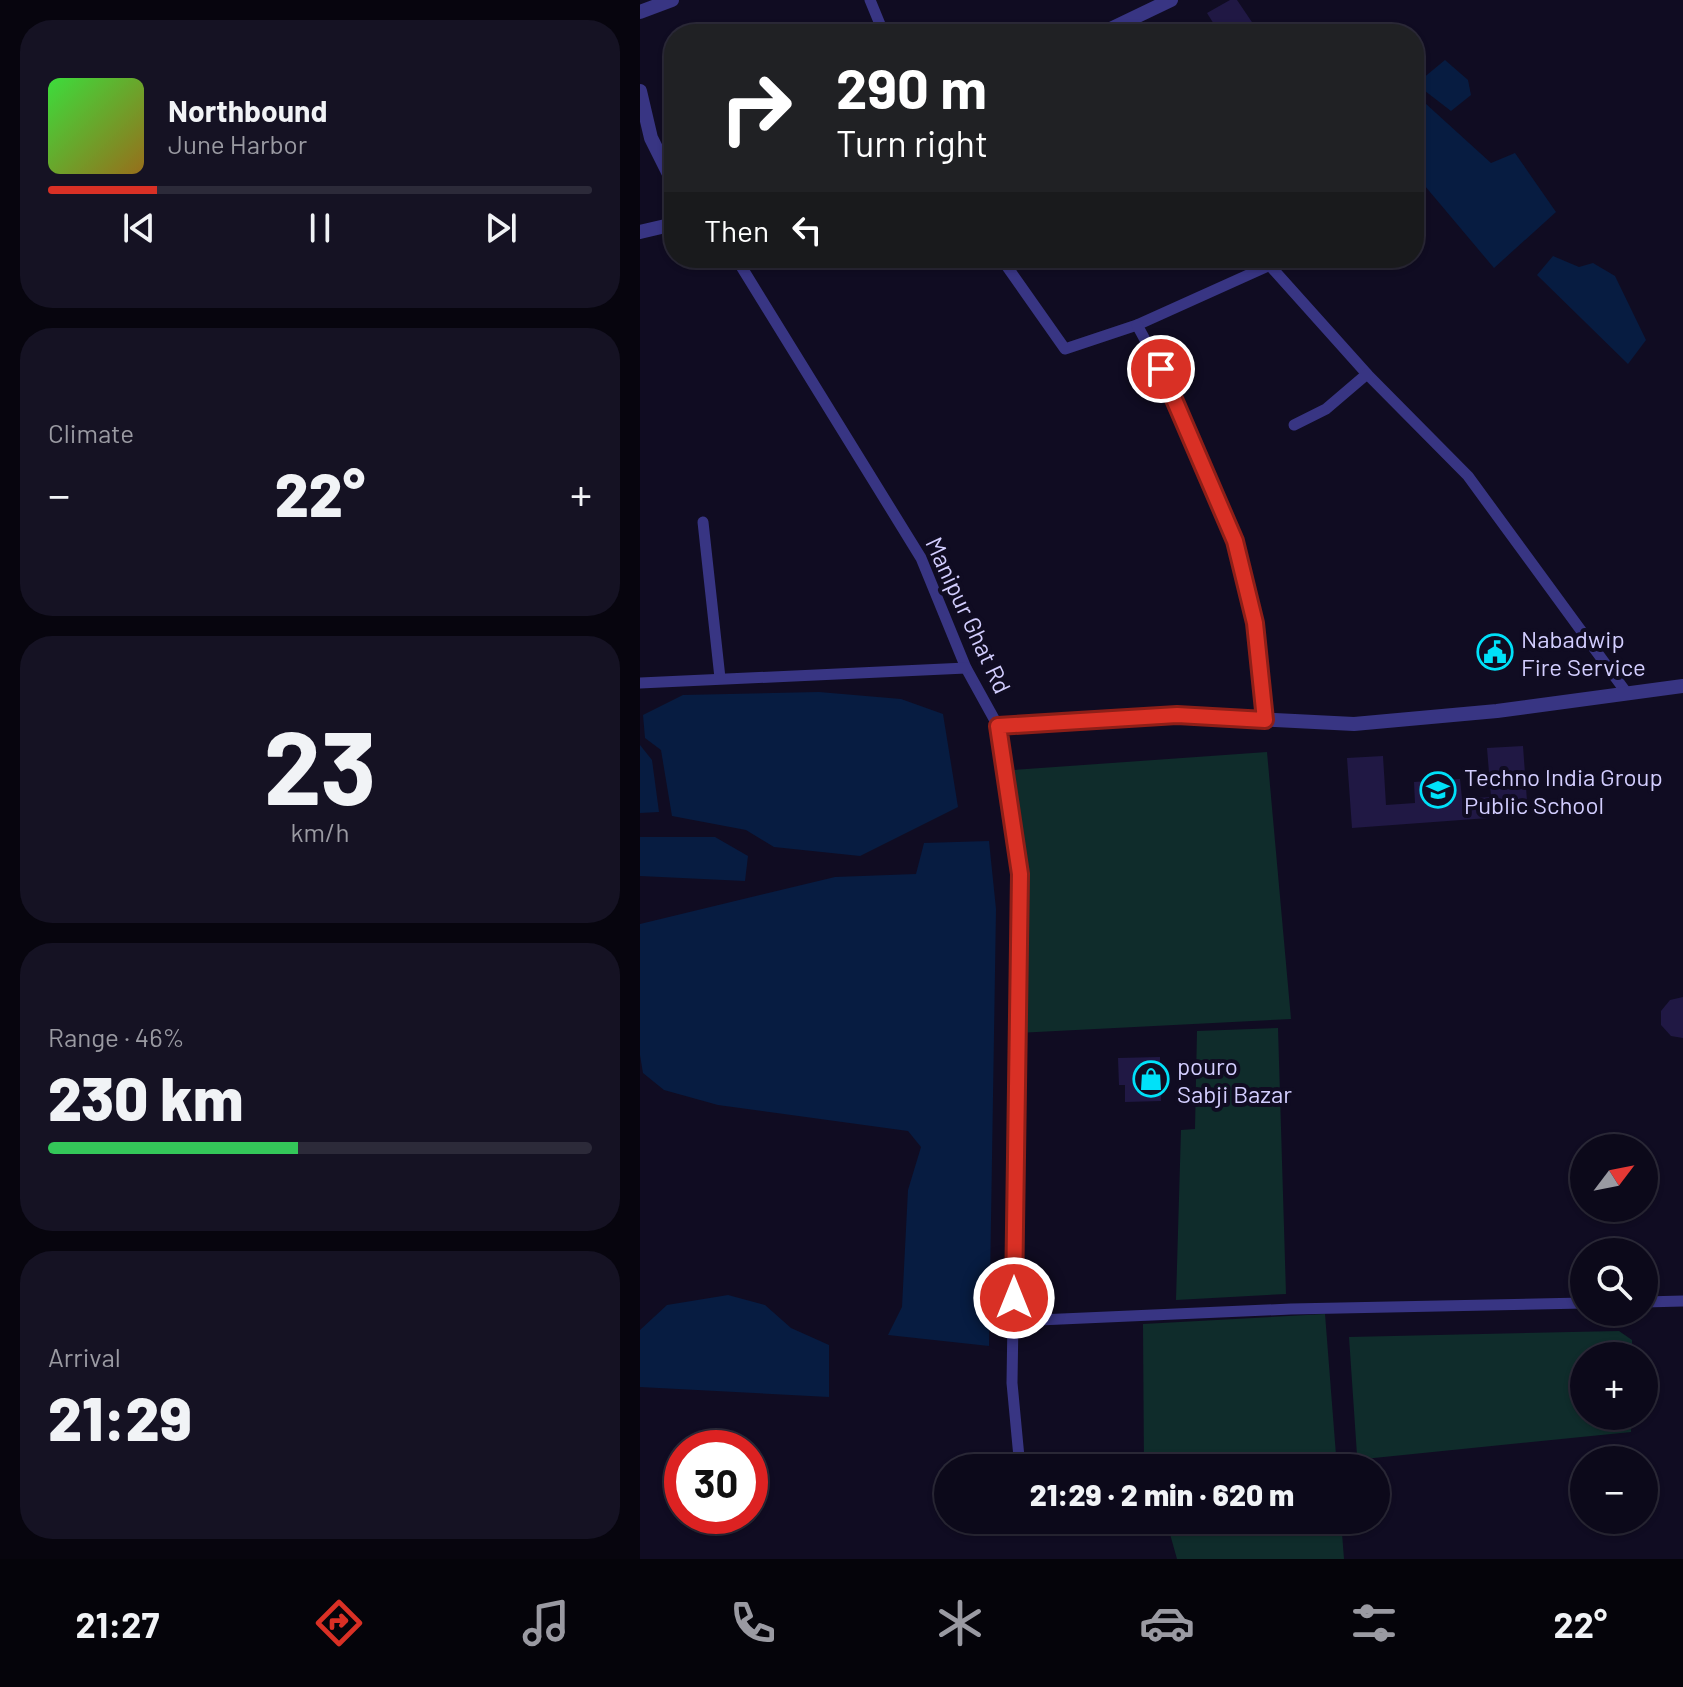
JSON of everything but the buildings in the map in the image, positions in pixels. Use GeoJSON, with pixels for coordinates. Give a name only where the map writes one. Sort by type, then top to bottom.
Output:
{"type":"FeatureCollection","features":[{"type":"Feature","properties":{"kind":"street"},"geometry":{"type":"LineString","coordinates":[[640,12],[672,0]]}},
{"type":"Feature","properties":{"kind":"street"},"geometry":{"type":"LineString","coordinates":[[870,0],[880,24]]}},
{"type":"Feature","properties":{"kind":"street"},"geometry":{"type":"LineString","coordinates":[[1130,24],[1171,0]]}},
{"type":"Feature","properties":{"kind":"street"},"geometry":{"type":"LineString","coordinates":[[640,91],[651,138],[664,164]]}},
{"type":"Feature","properties":{"kind":"street"},"geometry":{"type":"LineString","coordinates":[[640,232],[664,226]]}},
{"type":"Feature","properties":{"kind":"street","name":"Manipur Ghat Rd"},"geometry":{"type":"LineString","coordinates":[[742,268],[921,558],[966,668],[998,726],[1020,874],[1012,1383],[1019,1454]]}},
{"type":"Feature","properties":{"kind":"street"},"geometry":{"type":"LineString","coordinates":[[1008,268],[1065,349],[1137,325],[1254,268]]}},
{"type":"Feature","properties":{"kind":"street"},"geometry":{"type":"LineString","coordinates":[[1272,268],[1292,286],[1367,374],[1468,476],[1626,692]]}},
{"type":"Feature","properties":{"kind":"street"},"geometry":{"type":"LineString","coordinates":[[1137,325],[1173,390],[1235,541],[1255,623],[1265,720]]}},
{"type":"Feature","properties":{"kind":"street"},"geometry":{"type":"LineString","coordinates":[[1294,425],[1326,409],[1367,374]]}},
{"type":"Feature","properties":{"kind":"street"},"geometry":{"type":"LineString","coordinates":[[703,522],[720,678]]}},
{"type":"Feature","properties":{"kind":"street"},"geometry":{"type":"LineString","coordinates":[[640,683],[966,668]]}},
{"type":"Feature","properties":{"kind":"street"},"geometry":{"type":"LineString","coordinates":[[998,726],[1177,715],[1370,723],[1497,711],[1683,686]]}},
{"type":"Feature","properties":{"kind":"street"},"geometry":{"type":"LineString","coordinates":[[1658,1302],[1683,1301]]}},
{"type":"Feature","properties":{"kind":"street"},"geometry":{"type":"LineString","coordinates":[[1014,1321],[1291,1309],[1570,1303]]}},
{"type":"Feature","properties":{"kind":"green space"},"geometry":{"type":"Polygon","coordinates":[[[1267,752],[1291,1019],[1017,1033],[1020,874],[1009,806],[1013,770],[1267,752]]]}},
{"type":"Feature","properties":{"kind":"green space"},"geometry":{"type":"Polygon","coordinates":[[[1278,1028],[1286,1294],[1176,1300],[1181,1130],[1195,1129],[1197,1031],[1278,1028]]]}},
{"type":"Feature","properties":{"kind":"green space"},"geometry":{"type":"Polygon","coordinates":[[[1325,1314],[1336,1454],[1144,1454],[1143,1324],[1325,1314]]]}},
{"type":"Feature","properties":{"kind":"green space"},"geometry":{"type":"Polygon","coordinates":[[[1619,1331],[1632,1342],[1570,1342],[1570,1430],[1631,1432],[1390,1456],[1357,1454],[1349,1337],[1619,1331]]]}},
{"type":"Feature","properties":{"kind":"green space"},"geometry":{"type":"Polygon","coordinates":[[[1170,1534],[1342,1534],[1344,1559],[1177,1559],[1170,1534]]]}},
{"type":"Feature","properties":{"kind":"water"},"geometry":{"type":"Polygon","coordinates":[[[1445,60],[1468,80],[1471,95],[1451,111],[1424,90],[1424,77],[1445,60]]]}},
{"type":"Feature","properties":{"kind":"water"},"geometry":{"type":"Polygon","coordinates":[[[1424,102],[1491,163],[1515,153],[1556,212],[1494,268],[1424,185],[1424,102]]]}},
{"type":"Feature","properties":{"kind":"water"},"geometry":{"type":"Polygon","coordinates":[[[1553,256],[1579,267],[1593,263],[1615,276],[1646,340],[1628,364],[1537,275],[1553,256]]]}},
{"type":"Feature","properties":{"kind":"water"},"geometry":{"type":"Polygon","coordinates":[[[819,692],[901,699],[943,714],[958,807],[860,856],[774,847],[746,830],[672,816],[661,750],[645,738],[643,715],[683,695],[819,692]]]}},
{"type":"Feature","properties":{"kind":"water"},"geometry":{"type":"Polygon","coordinates":[[[640,745],[652,760],[659,812],[640,813],[640,745]]]}},
{"type":"Feature","properties":{"kind":"water"},"geometry":{"type":"Polygon","coordinates":[[[640,837],[715,837],[748,856],[745,881],[640,876],[640,837]]]}},
{"type":"Feature","properties":{"kind":"water"},"geometry":{"type":"Polygon","coordinates":[[[989,841],[996,909],[989,1346],[888,1335],[902,1307],[908,1190],[921,1147],[908,1131],[718,1105],[664,1090],[643,1073],[640,1055],[640,924],[835,877],[916,874],[924,843],[989,841]]]}},
{"type":"Feature","properties":{"kind":"water"},"geometry":{"type":"Polygon","coordinates":[[[728,1295],[765,1305],[791,1328],[829,1345],[829,1397],[640,1387],[640,1330],[667,1305],[728,1295]]]}},
{"type":"Feature","properties":{"kind":"place","name":"Nabadwip Fire Service"},"geometry":{"type":"Point","coordinates":[1495,652]}},
{"type":"Feature","properties":{"kind":"place","name":"Techno India Group Public School"},"geometry":{"type":"Point","coordinates":[1438,790]}},
{"type":"Feature","properties":{"kind":"place","name":"pouro Sabji Bazar"},"geometry":{"type":"Point","coordinates":[1151,1079]}},
{"type":"Feature","properties":{"kind":"route"},"geometry":{"type":"LineString","coordinates":[[1014,1298],[1020,874],[998,726],[1177,715],[1265,720],[1255,623],[1235,541],[1173,390],[1161,369]]}}]}
